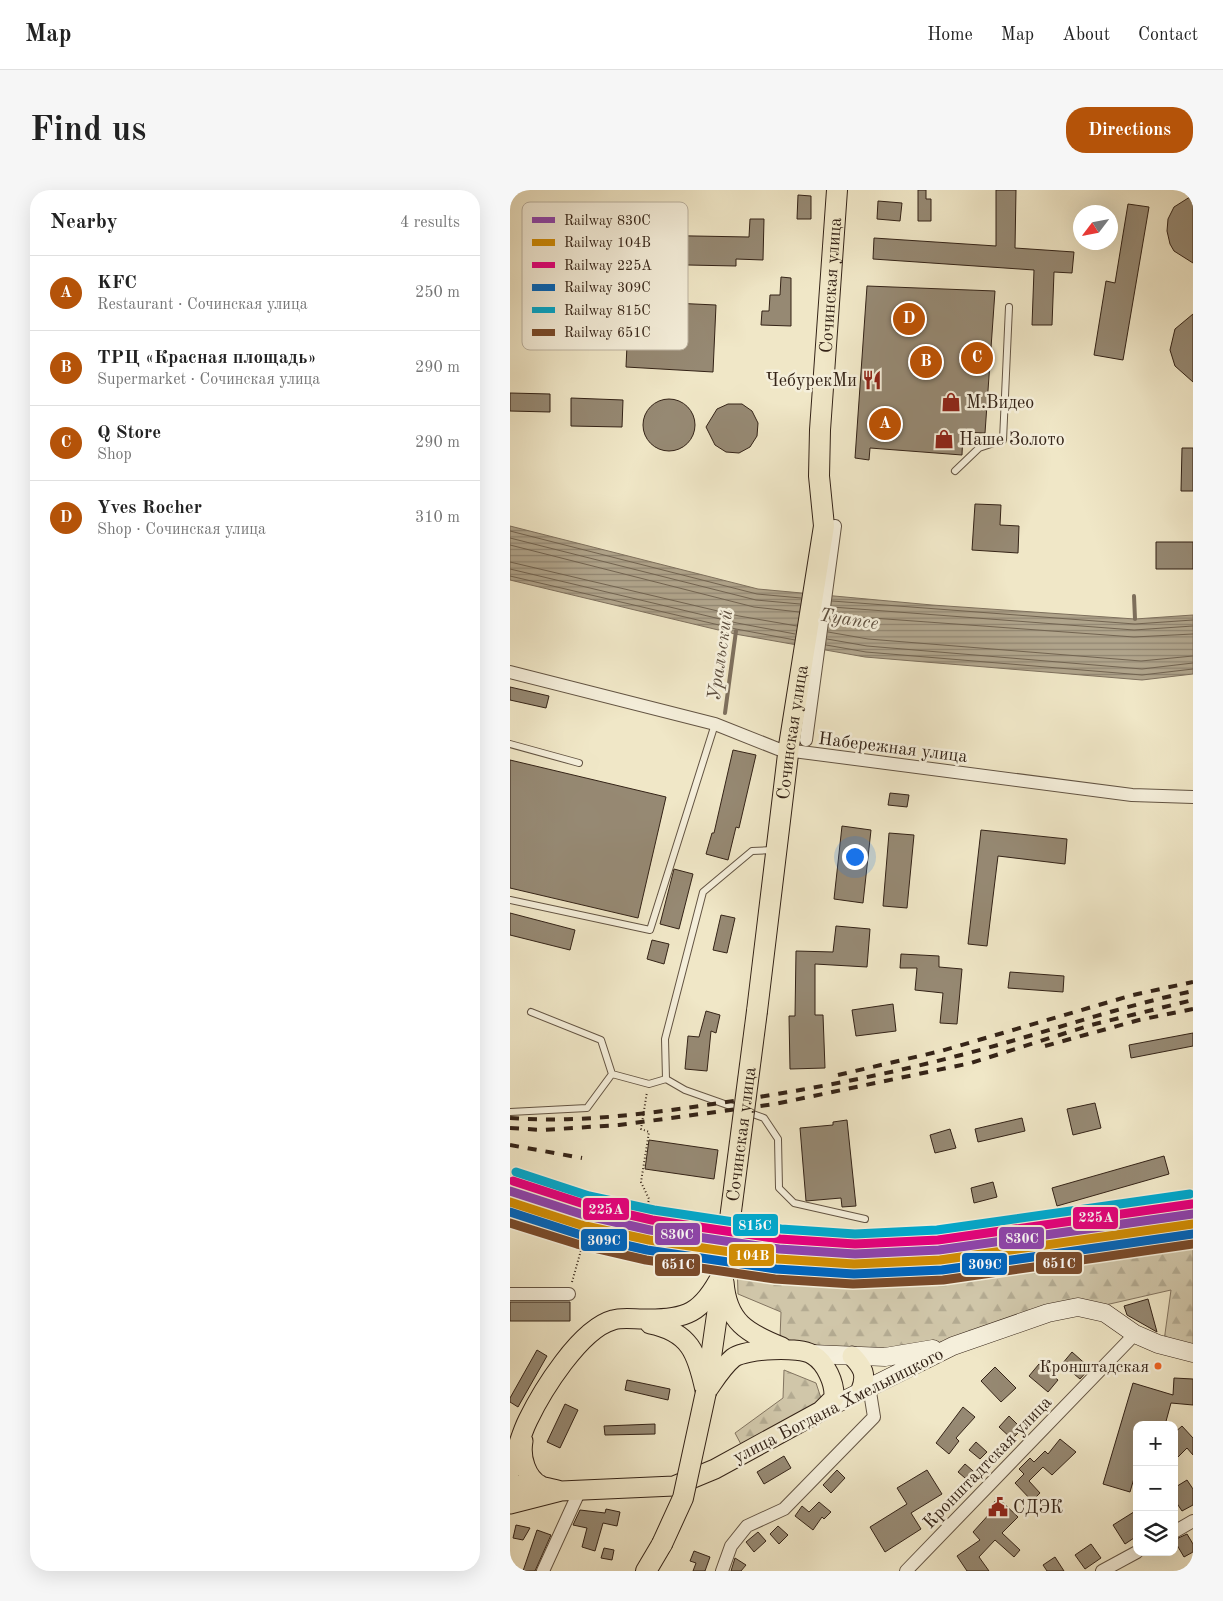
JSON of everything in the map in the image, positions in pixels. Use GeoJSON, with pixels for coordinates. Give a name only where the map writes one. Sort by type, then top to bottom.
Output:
{"type":"FeatureCollection","features":[{"type":"Feature","properties":{"kind":"highway","name":"Сочинская улица"},"geometry":{"type":"LineString","coordinates":[[646,1571],[662,1544],[682,1498],[706,1392],[757,1011],[776,850],[795,746],[829,526],[820,476],[820,430],[837,190]]}},
{"type":"Feature","properties":{"kind":"main road"},"geometry":{"type":"LineString","coordinates":[[510,1440],[531,1414],[572,1353],[594,1329],[613,1319],[669,1320],[696,1310],[713,1292],[723,1273]]}},
{"type":"Feature","properties":{"kind":"main road"},"geometry":{"type":"LineString","coordinates":[[723,1273],[728,1305],[744,1330],[792,1351]]}},
{"type":"Feature","properties":{"kind":"main road","name":"улица Богдана Хмельницкого"},"geometry":{"type":"LineString","coordinates":[[560,1491],[674,1486],[722,1465],[865,1388],[954,1346],[1048,1313],[1078,1307],[1105,1313],[1135,1334],[1178,1351],[1193,1353]]}},
{"type":"Feature","properties":{"kind":"main road"},"geometry":{"type":"LineString","coordinates":[[630,1319],[668,1328],[687,1340],[699,1363],[706,1392]]}},
{"type":"Feature","properties":{"kind":"main road"},"geometry":{"type":"LineString","coordinates":[[706,1392],[733,1358],[758,1351],[792,1351],[812,1354],[885,1357],[954,1346]]}},
{"type":"Feature","properties":{"kind":"main road"},"geometry":{"type":"LineString","coordinates":[[812,1354],[827,1371],[834,1391],[834,1398],[821,1411]]}},
{"type":"Feature","properties":{"kind":"main road"},"geometry":{"type":"LineString","coordinates":[[852,1356],[860,1364],[865,1374],[865,1388]]}},
{"type":"Feature","properties":{"kind":"main road"},"geometry":{"type":"LineString","coordinates":[[510,1471],[531,1414]]}},
{"type":"Feature","properties":{"kind":"main road"},"geometry":{"type":"LineString","coordinates":[[531,1414],[522,1448],[522,1461],[527,1471],[540,1485]]}},
{"type":"Feature","properties":{"kind":"main road"},"geometry":{"type":"LineString","coordinates":[[510,1485],[540,1485],[560,1491]]}},
{"type":"Feature","properties":{"kind":"main road"},"geometry":{"type":"LineString","coordinates":[[510,1504],[560,1491]]}},
{"type":"Feature","properties":{"kind":"street","name":"Набережная улица"},"geometry":{"type":"LineString","coordinates":[[510,672],[715,724],[766,746],[795,746],[1132,795],[1193,797]]}},
{"type":"Feature","properties":{"kind":"street"},"geometry":{"type":"LineString","coordinates":[[510,1294],[569,1294]]}},
{"type":"Feature","properties":{"kind":"street","name":"Кронштадтская улица"},"geometry":{"type":"LineString","coordinates":[[906,1571],[1135,1334]]}},
{"type":"Feature","properties":{"kind":"street"},"geometry":{"type":"LineString","coordinates":[[722,1571],[731,1546],[747,1526],[784,1509],[874,1417],[865,1388]]}},
{"type":"Feature","properties":{"kind":"street"},"geometry":{"type":"LineString","coordinates":[[543,1571],[580,1490]]}},
{"type":"Feature","properties":{"kind":"street"},"geometry":{"type":"LineString","coordinates":[[1178,1530],[1193,1521]]}},
{"type":"Feature","properties":{"kind":"street"},"geometry":{"type":"LineString","coordinates":[[1102,1571],[1133,1554]]}},
{"type":"Feature","properties":{"kind":"lane"},"geometry":{"type":"LineString","coordinates":[[955,471],[979,448],[1003,440],[1009,307]]}},
{"type":"Feature","properties":{"kind":"lane"},"geometry":{"type":"LineString","coordinates":[[510,900],[650,930],[715,724]]}},
{"type":"Feature","properties":{"kind":"lane"},"geometry":{"type":"LineString","coordinates":[[510,744],[579,763]]}},
{"type":"Feature","properties":{"kind":"lane"},"geometry":{"type":"LineString","coordinates":[[666,1079],[665,1039],[703,892],[752,851],[776,850]]}},
{"type":"Feature","properties":{"kind":"lane"},"geometry":{"type":"LineString","coordinates":[[531,1012],[601,1040],[612,1074]]}},
{"type":"Feature","properties":{"kind":"lane"},"geometry":{"type":"LineString","coordinates":[[612,1074],[649,1084],[666,1079],[685,1090],[764,1118],[778,1139],[779,1188],[794,1203],[865,1219]]}},
{"type":"Feature","properties":{"kind":"lane"},"geometry":{"type":"LineString","coordinates":[[510,1112],[587,1108],[612,1074]]}},
{"type":"Feature","properties":{"kind":"path"},"geometry":{"type":"LineString","coordinates":[[569,1294],[587,1229],[640,1242],[649,1200],[641,1182],[649,1132],[640,1129],[649,1084]]}},
{"type":"Feature","properties":{"kind":"green space"},"geometry":{"type":"Polygon","coordinates":[[[1193,1233],[1193,1347],[1164,1341],[1171,1290],[952,1340],[883,1353],[824,1348],[780,1338],[781,1312],[738,1294],[737,1260],[817,1272],[956,1268],[1193,1233]]]}},
{"type":"Feature","properties":{"kind":"green space"},"geometry":{"type":"Polygon","coordinates":[[[784,1370],[816,1383],[823,1404],[744,1450],[735,1433],[783,1398],[784,1370]]]}},
{"type":"Feature","properties":{"kind":"water","name":"Туапсе"},"geometry":{"type":"Polygon","coordinates":[[[510,526],[758,589],[932,605],[1135,619],[1193,615],[1193,674],[1142,680],[865,657],[735,634],[510,580],[510,526]]]}},
{"type":"Feature","properties":{"kind":"building"},"geometry":{"type":"Polygon","coordinates":[[[918,190],[926,190],[926,199],[931,199],[931,221],[918,221],[918,190]]]}},
{"type":"Feature","properties":{"kind":"building"},"geometry":{"type":"Polygon","coordinates":[[[996,190],[1016,190],[1015,248],[1074,252],[1072,273],[1054,272],[1052,325],[1032,325],[1034,270],[873,259],[874,238],[996,246],[996,190]]]}},
{"type":"Feature","properties":{"kind":"building"},"geometry":{"type":"Polygon","coordinates":[[[798,195],[811,196],[811,219],[797,219],[798,195]]]}},
{"type":"Feature","properties":{"kind":"building"},"geometry":{"type":"Polygon","coordinates":[[[1193,195],[1193,263],[1174,251],[1167,231],[1168,219],[1174,207],[1193,195]]]}},
{"type":"Feature","properties":{"kind":"building"},"geometry":{"type":"Polygon","coordinates":[[[878,201],[902,203],[900,221],[877,219],[878,201]]]}},
{"type":"Feature","properties":{"kind":"building"},"geometry":{"type":"Polygon","coordinates":[[[1128,204],[1149,207],[1123,360],[1094,355],[1106,281],[1115,283],[1128,204]]]}},
{"type":"Feature","properties":{"kind":"building"},"geometry":{"type":"Polygon","coordinates":[[[750,219],[764,219],[763,260],[736,259],[736,266],[688,265],[688,236],[749,237],[750,219]]]}},
{"type":"Feature","properties":{"kind":"building"},"geometry":{"type":"Polygon","coordinates":[[[781,277],[791,278],[791,326],[761,325],[762,311],[769,311],[770,295],[780,295],[781,277]]]}},
{"type":"Feature","properties":{"kind":"building"},"geometry":{"type":"Polygon","coordinates":[[[867,286],[995,291],[985,433],[963,432],[962,455],[870,448],[869,460],[855,458],[867,286]]]}},
{"type":"Feature","properties":{"kind":"building"},"geometry":{"type":"Polygon","coordinates":[[[688,304],[716,305],[713,372],[626,367],[627,350],[688,350],[688,304]]]}},
{"type":"Feature","properties":{"kind":"building"},"geometry":{"type":"Polygon","coordinates":[[[1193,314],[1193,382],[1175,366],[1170,350],[1175,329],[1193,314]]]}},
{"type":"Feature","properties":{"kind":"building"},"geometry":{"type":"Polygon","coordinates":[[[510,393],[550,394],[550,412],[510,411],[510,393]]]}},
{"type":"Feature","properties":{"kind":"building"},"geometry":{"type":"Polygon","coordinates":[[[571,398],[623,400],[622,427],[571,426],[571,398]]]}},
{"type":"Feature","properties":{"kind":"building"},"geometry":{"type":"Polygon","coordinates":[[[669,399],[683,403],[691,411],[695,425],[691,439],[683,447],[669,451],[655,447],[647,439],[643,425],[647,411],[655,403],[669,399]]]}},
{"type":"Feature","properties":{"kind":"building"},"geometry":{"type":"Polygon","coordinates":[[[728,404],[742,404],[752,411],[758,423],[757,436],[750,447],[739,453],[726,452],[715,445],[706,427],[717,409],[728,404]]]}},
{"type":"Feature","properties":{"kind":"building"},"geometry":{"type":"Polygon","coordinates":[[[1182,448],[1193,448],[1193,491],[1181,491],[1182,448]]]}},
{"type":"Feature","properties":{"kind":"building"},"geometry":{"type":"Polygon","coordinates":[[[975,504],[1001,505],[1000,525],[1019,526],[1018,553],[972,550],[975,504]]]}},
{"type":"Feature","properties":{"kind":"building"},"geometry":{"type":"Polygon","coordinates":[[[1156,542],[1193,542],[1193,569],[1156,569],[1156,542]]]}},
{"type":"Feature","properties":{"kind":"building"},"geometry":{"type":"Polygon","coordinates":[[[510,687],[549,696],[546,708],[510,700],[510,687]]]}},
{"type":"Feature","properties":{"kind":"building"},"geometry":{"type":"Polygon","coordinates":[[[733,750],[756,755],[739,828],[736,827],[728,860],[706,854],[712,833],[714,833],[733,750]]]}},
{"type":"Feature","properties":{"kind":"building"},"geometry":{"type":"Polygon","coordinates":[[[510,760],[666,797],[638,918],[510,888],[510,760]]]}},
{"type":"Feature","properties":{"kind":"building"},"geometry":{"type":"Polygon","coordinates":[[[890,793],[909,795],[907,807],[888,805],[890,793]]]}},
{"type":"Feature","properties":{"kind":"building"},"geometry":{"type":"Polygon","coordinates":[[[842,826],[871,830],[863,903],[834,899],[842,826]]]}},
{"type":"Feature","properties":{"kind":"building"},"geometry":{"type":"Polygon","coordinates":[[[981,830],[1067,839],[1065,864],[998,856],[987,946],[968,944],[981,830]]]}},
{"type":"Feature","properties":{"kind":"building"},"geometry":{"type":"Polygon","coordinates":[[[889,833],[914,835],[907,908],[883,906],[889,833]]]}},
{"type":"Feature","properties":{"kind":"building"},"geometry":{"type":"Polygon","coordinates":[[[674,869],[693,874],[679,929],[660,924],[674,869]]]}},
{"type":"Feature","properties":{"kind":"building"},"geometry":{"type":"Polygon","coordinates":[[[510,913],[575,930],[570,950],[510,935],[510,913]]]}},
{"type":"Feature","properties":{"kind":"building"},"geometry":{"type":"Polygon","coordinates":[[[721,915],[735,918],[727,953],[713,950],[721,915]]]}},
{"type":"Feature","properties":{"kind":"building"},"geometry":{"type":"Polygon","coordinates":[[[836,926],[870,929],[867,967],[815,964],[815,1015],[823,1015],[825,1068],[790,1069],[789,1016],[795,1016],[796,951],[833,952],[836,926]]]}},
{"type":"Feature","properties":{"kind":"building"},"geometry":{"type":"Polygon","coordinates":[[[652,940],[669,944],[664,964],[647,959],[652,940]]]}},
{"type":"Feature","properties":{"kind":"building"},"geometry":{"type":"Polygon","coordinates":[[[901,954],[939,956],[939,967],[962,969],[957,1024],[940,1023],[943,993],[915,990],[917,968],[900,968],[901,954]]]}},
{"type":"Feature","properties":{"kind":"building"},"geometry":{"type":"Polygon","coordinates":[[[1010,972],[1064,976],[1063,992],[1008,988],[1010,972]]]}},
{"type":"Feature","properties":{"kind":"building"},"geometry":{"type":"Polygon","coordinates":[[[893,1004],[896,1031],[856,1036],[852,1010],[893,1004]]]}},
{"type":"Feature","properties":{"kind":"building"},"geometry":{"type":"Polygon","coordinates":[[[706,1011],[720,1015],[716,1033],[711,1031],[707,1071],[685,1069],[688,1036],[699,1037],[706,1011]]]}},
{"type":"Feature","properties":{"kind":"building"},"geometry":{"type":"Polygon","coordinates":[[[1193,1033],[1193,1046],[1131,1058],[1129,1045],[1193,1033]]]}},
{"type":"Feature","properties":{"kind":"building"},"geometry":{"type":"Polygon","coordinates":[[[1095,1103],[1101,1128],[1073,1135],[1067,1109],[1095,1103]]]}},
{"type":"Feature","properties":{"kind":"building"},"geometry":{"type":"Polygon","coordinates":[[[1022,1118],[1025,1131],[978,1142],[975,1129],[1022,1118]]]}},
{"type":"Feature","properties":{"kind":"building"},"geometry":{"type":"Polygon","coordinates":[[[847,1120],[856,1206],[842,1207],[841,1198],[806,1201],[800,1128],[833,1125],[833,1122],[847,1120]]]}},
{"type":"Feature","properties":{"kind":"building"},"geometry":{"type":"Polygon","coordinates":[[[950,1129],[956,1148],[935,1153],[930,1135],[950,1129]]]}},
{"type":"Feature","properties":{"kind":"building"},"geometry":{"type":"Polygon","coordinates":[[[649,1140],[718,1150],[714,1179],[645,1169],[649,1140]]]}},
{"type":"Feature","properties":{"kind":"building"},"geometry":{"type":"Polygon","coordinates":[[[1164,1156],[1169,1174],[1057,1206],[1052,1188],[1164,1156]]]}},
{"type":"Feature","properties":{"kind":"building"},"geometry":{"type":"Polygon","coordinates":[[[993,1182],[997,1197],[974,1203],[971,1188],[993,1182]]]}},
{"type":"Feature","properties":{"kind":"building"},"geometry":{"type":"Polygon","coordinates":[[[1148,1299],[1157,1332],[1127,1315],[1124,1306],[1148,1299]]]}},
{"type":"Feature","properties":{"kind":"building"},"geometry":{"type":"Polygon","coordinates":[[[510,1302],[570,1302],[570,1321],[510,1321],[510,1302]]]}},
{"type":"Feature","properties":{"kind":"building"},"geometry":{"type":"Polygon","coordinates":[[[537,1350],[547,1356],[518,1407],[510,1402],[510,1398],[537,1350]]]}},
{"type":"Feature","properties":{"kind":"building"},"geometry":{"type":"Polygon","coordinates":[[[1072,1352],[1090,1368],[1080,1379],[1062,1364],[1072,1352]]]}},
{"type":"Feature","properties":{"kind":"building"},"geometry":{"type":"Polygon","coordinates":[[[1039,1364],[1058,1380],[1048,1392],[1029,1376],[1039,1364]]]}},
{"type":"Feature","properties":{"kind":"building"},"geometry":{"type":"Polygon","coordinates":[[[995,1367],[1016,1388],[1001,1402],[981,1381],[995,1367]]]}},
{"type":"Feature","properties":{"kind":"building"},"geometry":{"type":"Polygon","coordinates":[[[1174,1378],[1193,1379],[1193,1405],[1171,1403],[1166,1421],[1133,1421],[1133,1482],[1130,1492],[1103,1484],[1133,1383],[1173,1395],[1174,1378]]]}},
{"type":"Feature","properties":{"kind":"building"},"geometry":{"type":"Polygon","coordinates":[[[627,1380],[670,1389],[668,1400],[625,1390],[627,1380]]]}},
{"type":"Feature","properties":{"kind":"building"},"geometry":{"type":"Polygon","coordinates":[[[565,1404],[578,1410],[560,1448],[547,1442],[565,1404]]]}},
{"type":"Feature","properties":{"kind":"building"},"geometry":{"type":"Polygon","coordinates":[[[963,1407],[975,1417],[956,1438],[959,1441],[949,1454],[936,1443],[963,1407]]]}},
{"type":"Feature","properties":{"kind":"building"},"geometry":{"type":"Polygon","coordinates":[[[1009,1416],[1022,1429],[1012,1439],[999,1427],[1009,1416]]]}},
{"type":"Feature","properties":{"kind":"building"},"geometry":{"type":"Polygon","coordinates":[[[655,1424],[655,1434],[605,1435],[604,1426],[655,1424]]]}},
{"type":"Feature","properties":{"kind":"building"},"geometry":{"type":"Polygon","coordinates":[[[1182,1426],[1193,1438],[1193,1455],[1187,1448],[1178,1457],[1178,1430],[1182,1426]]]}},
{"type":"Feature","properties":{"kind":"building"},"geometry":{"type":"Polygon","coordinates":[[[1060,1439],[1076,1452],[1052,1475],[1043,1467],[1029,1481],[1040,1493],[1032,1501],[1015,1483],[1024,1474],[1019,1469],[1030,1458],[1034,1462],[1045,1451],[1048,1454],[1060,1439]]]}},
{"type":"Feature","properties":{"kind":"building"},"geometry":{"type":"Polygon","coordinates":[[[976,1442],[987,1452],[980,1459],[969,1450],[976,1442]]]}},
{"type":"Feature","properties":{"kind":"building"},"geometry":{"type":"Polygon","coordinates":[[[784,1456],[791,1468],[764,1484],[757,1472],[784,1456]]]}},
{"type":"Feature","properties":{"kind":"building"},"geometry":{"type":"Polygon","coordinates":[[[965,1464],[979,1476],[972,1484],[958,1472],[965,1464]]]}},
{"type":"Feature","properties":{"kind":"building"},"geometry":{"type":"Polygon","coordinates":[[[837,1470],[845,1478],[831,1493],[823,1485],[837,1470]]]}},
{"type":"Feature","properties":{"kind":"building"},"geometry":{"type":"Polygon","coordinates":[[[927,1470],[942,1494],[911,1513],[921,1529],[885,1552],[870,1527],[907,1504],[897,1488],[927,1470]]]}},
{"type":"Feature","properties":{"kind":"building"},"geometry":{"type":"Polygon","coordinates":[[[1187,1480],[1193,1489],[1193,1505],[1182,1511],[1178,1505],[1178,1486],[1187,1480]]]}},
{"type":"Feature","properties":{"kind":"building"},"geometry":{"type":"Polygon","coordinates":[[[998,1498],[1018,1517],[1002,1533],[1020,1550],[1014,1557],[995,1540],[979,1557],[989,1571],[967,1571],[957,1556],[980,1540],[973,1532],[992,1511],[989,1508],[998,1498]]]}},
{"type":"Feature","properties":{"kind":"building"},"geometry":{"type":"Polygon","coordinates":[[[819,1502],[831,1512],[824,1519],[822,1517],[813,1530],[795,1516],[802,1506],[809,1512],[819,1502]]]}},
{"type":"Feature","properties":{"kind":"building"},"geometry":{"type":"Polygon","coordinates":[[[606,1509],[620,1512],[617,1526],[603,1523],[595,1551],[582,1547],[587,1528],[573,1525],[580,1510],[605,1513],[606,1509]]]}},
{"type":"Feature","properties":{"kind":"building"},"geometry":{"type":"Polygon","coordinates":[[[1133,1512],[1133,1539],[1125,1544],[1113,1525],[1133,1512]]]}},
{"type":"Feature","properties":{"kind":"building"},"geometry":{"type":"Polygon","coordinates":[[[516,1525],[530,1528],[523,1540],[513,1538],[516,1525]]]}},
{"type":"Feature","properties":{"kind":"building"},"geometry":{"type":"Polygon","coordinates":[[[778,1526],[788,1535],[779,1544],[770,1534],[778,1526]]]}},
{"type":"Feature","properties":{"kind":"building"},"geometry":{"type":"Polygon","coordinates":[[[537,1530],[551,1535],[535,1571],[523,1571],[537,1530]]]}},
{"type":"Feature","properties":{"kind":"building"},"geometry":{"type":"Polygon","coordinates":[[[758,1532],[766,1541],[754,1552],[746,1542],[758,1532]]]}},
{"type":"Feature","properties":{"kind":"building"},"geometry":{"type":"Polygon","coordinates":[[[1187,1534],[1193,1544],[1193,1552],[1184,1557],[1178,1547],[1178,1538],[1187,1534]]]}},
{"type":"Feature","properties":{"kind":"building"},"geometry":{"type":"Polygon","coordinates":[[[1091,1544],[1101,1558],[1085,1569],[1075,1555],[1091,1544]]]}},
{"type":"Feature","properties":{"kind":"building"},"geometry":{"type":"Polygon","coordinates":[[[604,1548],[614,1550],[612,1560],[601,1558],[604,1548]]]}},
{"type":"Feature","properties":{"kind":"building"},"geometry":{"type":"Polygon","coordinates":[[[694,1551],[710,1557],[705,1571],[693,1571],[696,1563],[690,1561],[694,1551]]]}},
{"type":"Feature","properties":{"kind":"building"},"geometry":{"type":"Polygon","coordinates":[[[1055,1557],[1064,1571],[1047,1571],[1043,1565],[1055,1557]]]}},
{"type":"Feature","properties":{"kind":"building"},"geometry":{"type":"Polygon","coordinates":[[[735,1558],[746,1565],[741,1571],[731,1571],[735,1558]]]}},
{"type":"Feature","properties":{"kind":"waterway"},"geometry":{"type":"LineString","coordinates":[[1134,596],[1135,619]]}},
{"type":"Feature","properties":{"kind":"waterway","name":"Уральский"},"geometry":{"type":"LineString","coordinates":[[725,713],[736,631]]}},
{"type":"Feature","properties":{"kind":"railway"},"geometry":{"type":"LineString","coordinates":[[838,1075],[941,1051],[1133,995],[1193,982]]}},
{"type":"Feature","properties":{"kind":"railway"},"geometry":{"type":"LineString","coordinates":[[510,1118],[561,1119],[637,1114],[805,1089],[897,1071],[957,1056],[1193,991]]}},
{"type":"Feature","properties":{"kind":"railway"},"geometry":{"type":"LineString","coordinates":[[510,1128],[543,1130],[619,1125],[775,1104],[971,1063],[1091,1025],[1193,1000]]}},
{"type":"Feature","properties":{"kind":"railway"},"geometry":{"type":"LineString","coordinates":[[1045,1046],[1139,1020],[1193,1009]]}},
{"type":"Feature","properties":{"kind":"railway"},"geometry":{"type":"LineString","coordinates":[[510,1145],[582,1158]]}},
{"type":"Feature","properties":{"kind":"railway"},"geometry":{"type":"LineString","coordinates":[[510,1201],[606,1228],[655,1239],[754,1255],[804,1259],[854,1260],[940,1257],[1049,1244],[1193,1222]]}},
{"type":"Feature","properties":{"kind":"railway"},"geometry":{"type":"LineString","coordinates":[[1154,1221],[1193,1210]]}},
{"type":"Feature","properties":{"kind":"rail line","name":"815С"},"geometry":{"type":"LineString","coordinates":[[516,1172],[589,1196],[654,1210],[781,1229],[855,1234],[937,1230],[1190,1194]]}},
{"type":"Feature","properties":{"kind":"rail line","name":"225А"},"geometry":{"type":"LineString","coordinates":[[513,1181],[587,1205],[652,1220],[780,1239],[855,1244],[938,1240],[1192,1204]]}},
{"type":"Feature","properties":{"kind":"rail line","name":"830С"},"geometry":{"type":"LineString","coordinates":[[510,1191],[584,1215],[650,1230],[779,1249],[855,1254],[939,1250],[1193,1214]]}},
{"type":"Feature","properties":{"kind":"rail line","name":"104В"},"geometry":{"type":"LineString","coordinates":[[510,1202],[581,1225],[649,1240],[778,1259],[854,1264],[940,1260],[1193,1224]]}},
{"type":"Feature","properties":{"kind":"rail line","name":"309С"},"geometry":{"type":"LineString","coordinates":[[510,1212],[578,1234],[647,1250],[776,1269],[854,1274],[942,1270],[1193,1234]]}},
{"type":"Feature","properties":{"kind":"rail line","name":"651С"},"geometry":{"type":"LineString","coordinates":[[510,1223],[577,1244],[646,1260],[775,1279],[853,1284],[943,1280],[1193,1244]]}},
{"type":"Feature","properties":{"kind":"place","name":"Yves Rocher"},"geometry":{"type":"Point","coordinates":[909,319]}},
{"type":"Feature","properties":{"kind":"place","name":"Q Store"},"geometry":{"type":"Point","coordinates":[977,358]}},
{"type":"Feature","properties":{"kind":"place","name":"ТРЦ «Красная площадь»"},"geometry":{"type":"Point","coordinates":[926,362]}},
{"type":"Feature","properties":{"kind":"place","name":"ЧебурекМи"},"geometry":{"type":"Point","coordinates":[872,380]}},
{"type":"Feature","properties":{"kind":"place","name":"М.Видео"},"geometry":{"type":"Point","coordinates":[951,402]}},
{"type":"Feature","properties":{"kind":"place","name":"KFC"},"geometry":{"type":"Point","coordinates":[885,424]}},
{"type":"Feature","properties":{"kind":"place","name":"Наше Золото"},"geometry":{"type":"Point","coordinates":[944,439]}},
{"type":"Feature","properties":{"kind":"place","name":"Кронштадская"},"geometry":{"type":"Point","coordinates":[1158,1366]}},
{"type":"Feature","properties":{"kind":"place","name":"СДЭК"},"geometry":{"type":"Point","coordinates":[998,1507]}}]}
